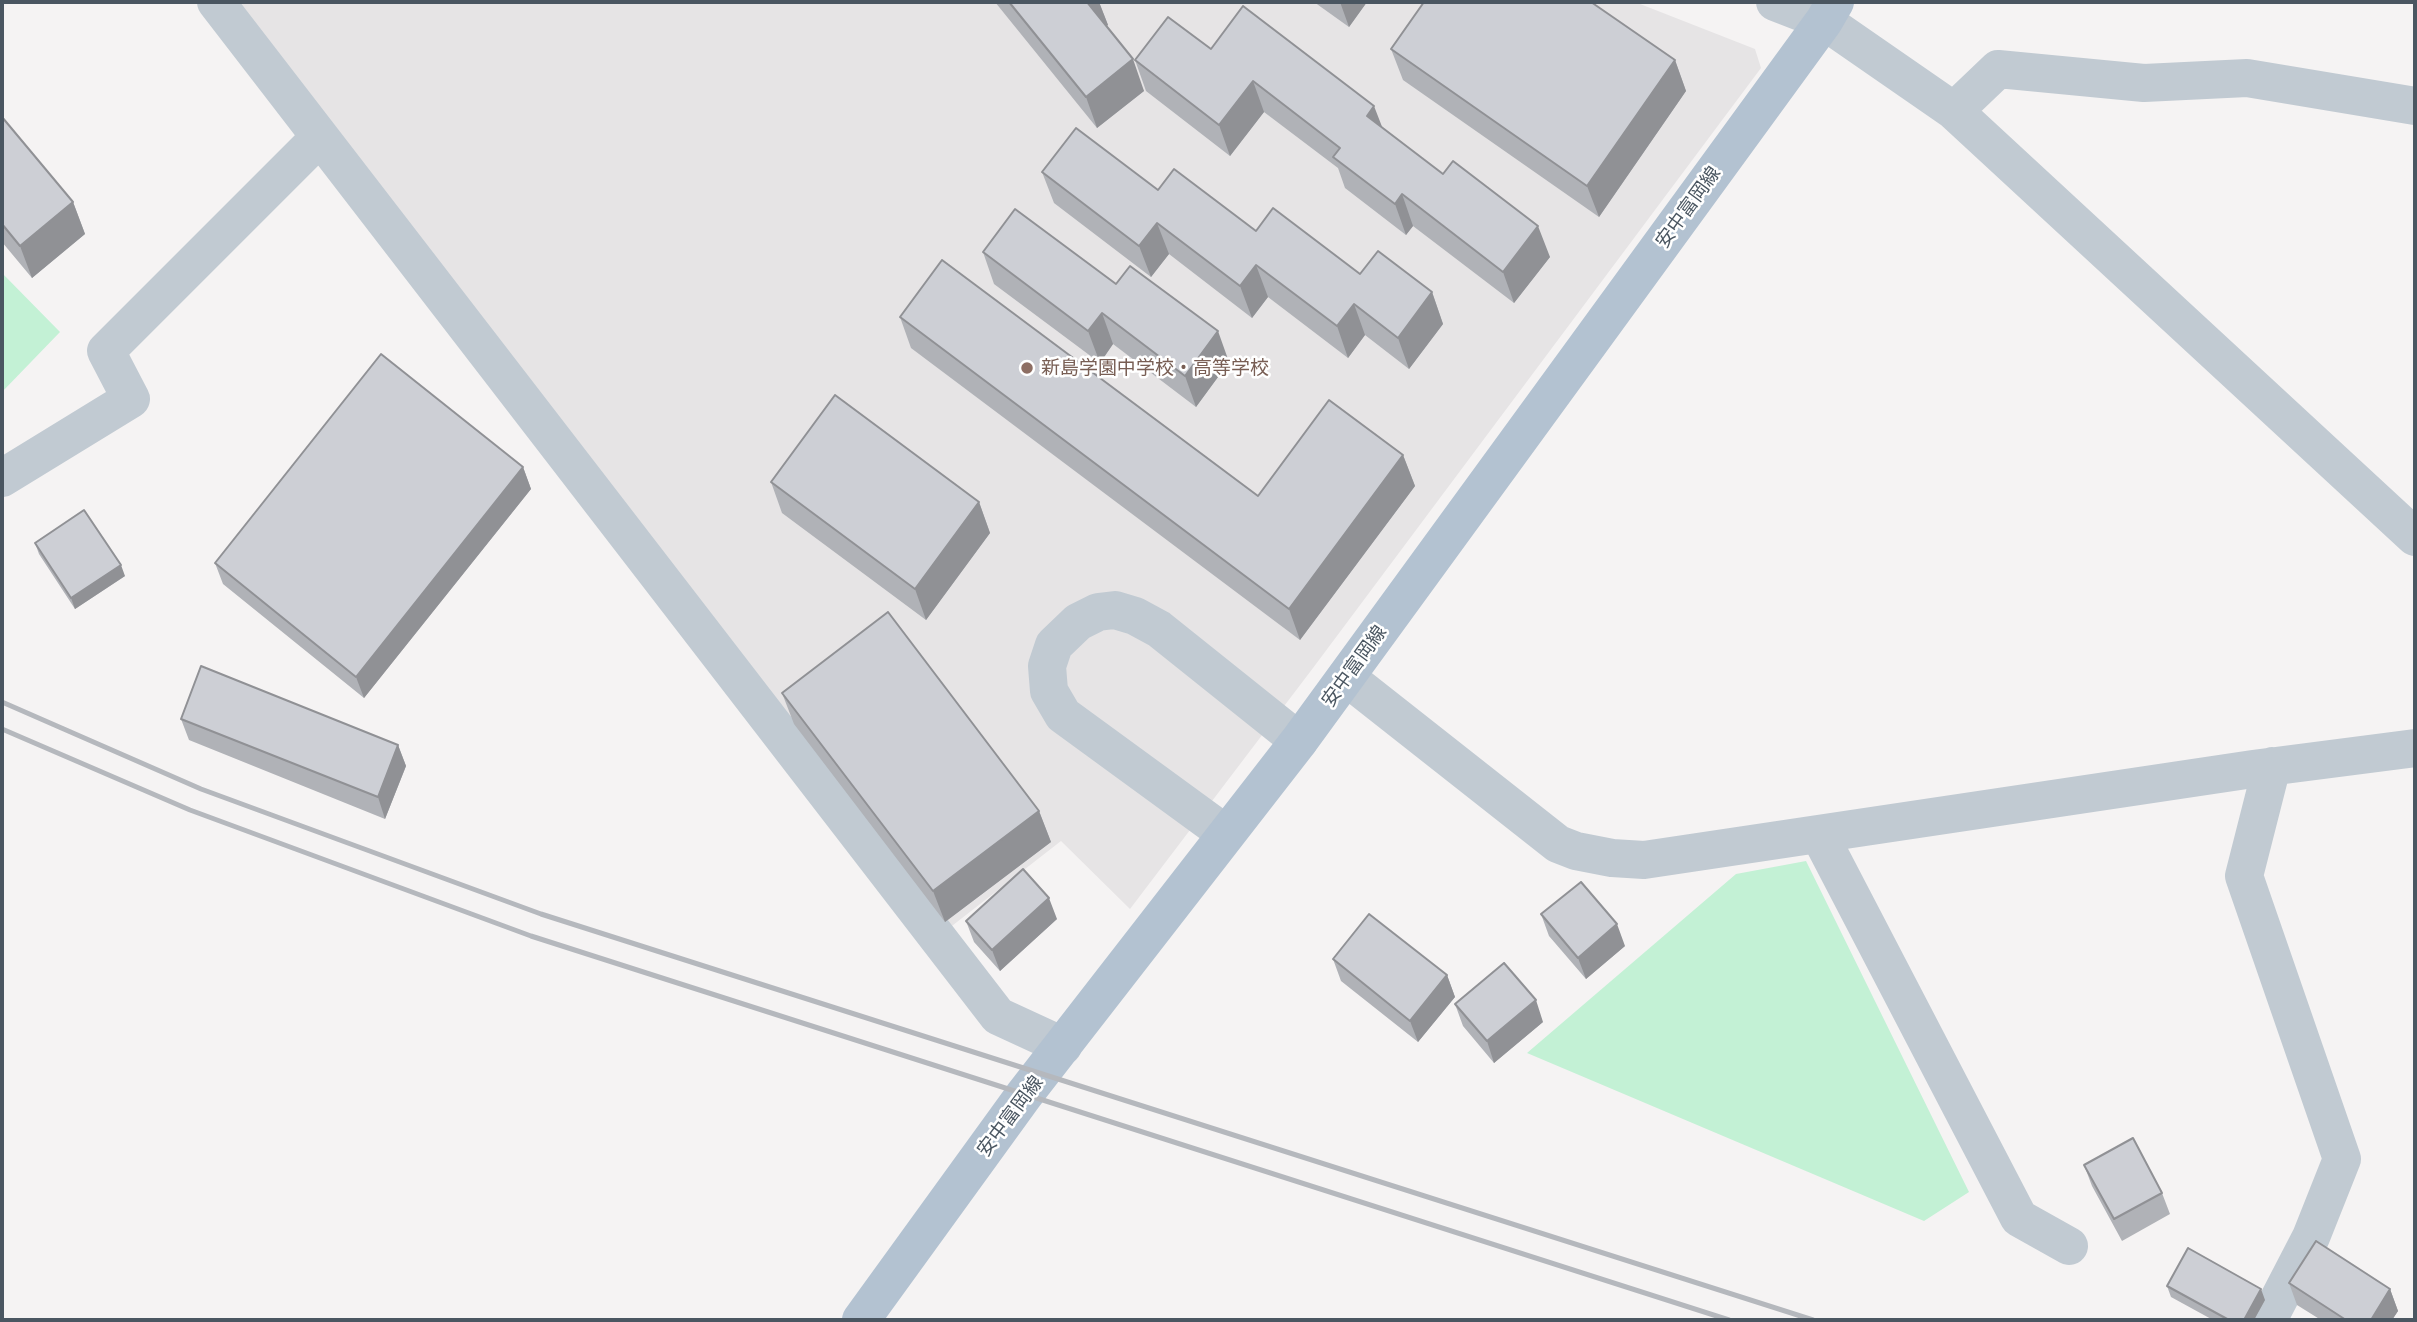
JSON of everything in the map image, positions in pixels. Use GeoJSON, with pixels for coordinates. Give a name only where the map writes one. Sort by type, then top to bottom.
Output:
{"type":"FeatureCollection","features":[{"type":"Feature","properties":{"kind":"main road","name":"安中富岡線"},"geometry":{"type":"LineString","coordinates":[[861,1320],[1024,1095],[1299,741],[1829,11]]}},
{"type":"Feature","properties":{"kind":"street"},"geometry":{"type":"LineString","coordinates":[[216,2],[998,1016],[1063,1046]]}},
{"type":"Feature","properties":{"kind":"street"},"geometry":{"type":"LineString","coordinates":[[1775,2],[1829,11],[1954,111],[2415,537]]}},
{"type":"Feature","properties":{"kind":"street"},"geometry":{"type":"LineString","coordinates":[[1954,111],[1998,69],[2144,83],[2247,78],[2415,106]]}},
{"type":"Feature","properties":{"kind":"street"},"geometry":{"type":"LineString","coordinates":[[2,478],[131,399],[106,351],[320,137]]}},
{"type":"Feature","properties":{"kind":"street"},"geometry":{"type":"LineString","coordinates":[[1226,834],[1063,715],[1049,691],[1047,666],[1054,646],[1078,622],[1098,612],[1115,610],[1135,616],[1158,629],[1299,741]]}},
{"type":"Feature","properties":{"kind":"street"},"geometry":{"type":"LineString","coordinates":[[1346,677],[1558,844],[1576,851],[1612,858],[1644,860],[2272,766],[2415,748]]}},
{"type":"Feature","properties":{"kind":"street"},"geometry":{"type":"LineString","coordinates":[[2268,1320],[2311,1237],[2342,1159],[2244,876],[2272,766]]}},
{"type":"Feature","properties":{"kind":"street"},"geometry":{"type":"LineString","coordinates":[[1819,834],[2019,1217],[2069,1246]]}},
{"type":"Feature","properties":{"kind":"shaded area","name":"新島学園中学校・高等学校"},"geometry":{"type":"Polygon","coordinates":[[[234,2],[1635,2],[1755,49],[1761,68],[1130,909],[1061,841],[948,929],[234,2]]]}},
{"type":"Feature","properties":{"kind":"green space"},"geometry":{"type":"Polygon","coordinates":[[[2,273],[60,332],[2,392],[2,273]]]}},
{"type":"Feature","properties":{"kind":"green space"},"geometry":{"type":"Polygon","coordinates":[[[1806,861],[1969,1192],[1924,1221],[1527,1053],[1736,874],[1806,861]]]}},
{"type":"Feature","properties":{"kind":"building"},"geometry":{"type":"Polygon","coordinates":[[[1009,2],[1087,2],[1133,59],[1086,97],[1009,2]]]}},
{"type":"Feature","properties":{"kind":"building"},"geometry":{"type":"Polygon","coordinates":[[[1424,2],[1591,2],[1675,60],[1587,186],[1391,49],[1424,2]]]}},
{"type":"Feature","properties":{"kind":"building"},"geometry":{"type":"Polygon","coordinates":[[[1243,6],[1374,106],[1367,116],[1443,174],[1453,161],[1538,226],[1503,272],[1402,194],[1395,204],[1333,157],[1340,148],[1253,81],[1219,125],[1135,60],[1168,17],[1211,49],[1243,6]]]}},
{"type":"Feature","properties":{"kind":"building"},"geometry":{"type":"Polygon","coordinates":[[[2,117],[73,202],[20,246],[2,224],[2,117]]]}},
{"type":"Feature","properties":{"kind":"building"},"geometry":{"type":"Polygon","coordinates":[[[1076,128],[1158,190],[1174,169],[1256,231],[1273,208],[1360,274],[1378,251],[1432,292],[1398,338],[1354,304],[1337,326],[1256,265],[1240,286],[1157,223],[1139,246],[1042,172],[1076,128]]]}},
{"type":"Feature","properties":{"kind":"building"},"geometry":{"type":"Polygon","coordinates":[[[1015,209],[1116,284],[1130,266],[1218,331],[1185,376],[1102,313],[1088,331],[983,252],[1015,209]]]}},
{"type":"Feature","properties":{"kind":"building"},"geometry":{"type":"Polygon","coordinates":[[[942,260],[1258,496],[1329,400],[1403,455],[1289,609],[900,317],[942,260]]]}},
{"type":"Feature","properties":{"kind":"building"},"geometry":{"type":"Polygon","coordinates":[[[381,354],[523,467],[356,677],[215,563],[381,354]]]}},
{"type":"Feature","properties":{"kind":"building"},"geometry":{"type":"Polygon","coordinates":[[[835,395],[979,502],[915,589],[771,482],[835,395]]]}},
{"type":"Feature","properties":{"kind":"building"},"geometry":{"type":"Polygon","coordinates":[[[84,510],[121,565],[71,598],[35,543],[84,510]]]}},
{"type":"Feature","properties":{"kind":"building"},"geometry":{"type":"Polygon","coordinates":[[[888,612],[1039,811],[933,891],[782,693],[888,612]]]}},
{"type":"Feature","properties":{"kind":"building"},"geometry":{"type":"Polygon","coordinates":[[[201,666],[398,745],[378,797],[181,719],[201,666]]]}},
{"type":"Feature","properties":{"kind":"building"},"geometry":{"type":"Polygon","coordinates":[[[1023,869],[1049,898],[992,950],[966,921],[1023,869]]]}},
{"type":"Feature","properties":{"kind":"building"},"geometry":{"type":"Polygon","coordinates":[[[1581,882],[1617,924],[1578,958],[1541,914],[1581,882]]]}},
{"type":"Feature","properties":{"kind":"building"},"geometry":{"type":"Polygon","coordinates":[[[1369,914],[1447,975],[1410,1021],[1333,959],[1369,914]]]}},
{"type":"Feature","properties":{"kind":"building"},"geometry":{"type":"Polygon","coordinates":[[[1504,963],[1536,1000],[1487,1041],[1455,1004],[1504,963]]]}},
{"type":"Feature","properties":{"kind":"building"},"geometry":{"type":"Polygon","coordinates":[[[2133,1138],[2162,1193],[2114,1219],[2084,1165],[2133,1138]]]}},
{"type":"Feature","properties":{"kind":"building"},"geometry":{"type":"Polygon","coordinates":[[[2316,1241],[2390,1289],[2371,1320],[2346,1320],[2289,1283],[2316,1241]]]}},
{"type":"Feature","properties":{"kind":"building"},"geometry":{"type":"Polygon","coordinates":[[[2188,1248],[2261,1289],[2244,1320],[2229,1320],[2167,1286],[2188,1248]]]}},
{"type":"Feature","properties":{"kind":"railway"},"geometry":{"type":"LineString","coordinates":[[2,702],[201,789],[541,914],[1813,1320]]}},
{"type":"Feature","properties":{"kind":"railway"},"geometry":{"type":"LineString","coordinates":[[2,729],[190,810],[531,936],[1729,1320]]}},
{"type":"Feature","properties":{"kind":"place","name":"新島学園中学校・高等学校"},"geometry":{"type":"Point","coordinates":[1027,368]}}]}
